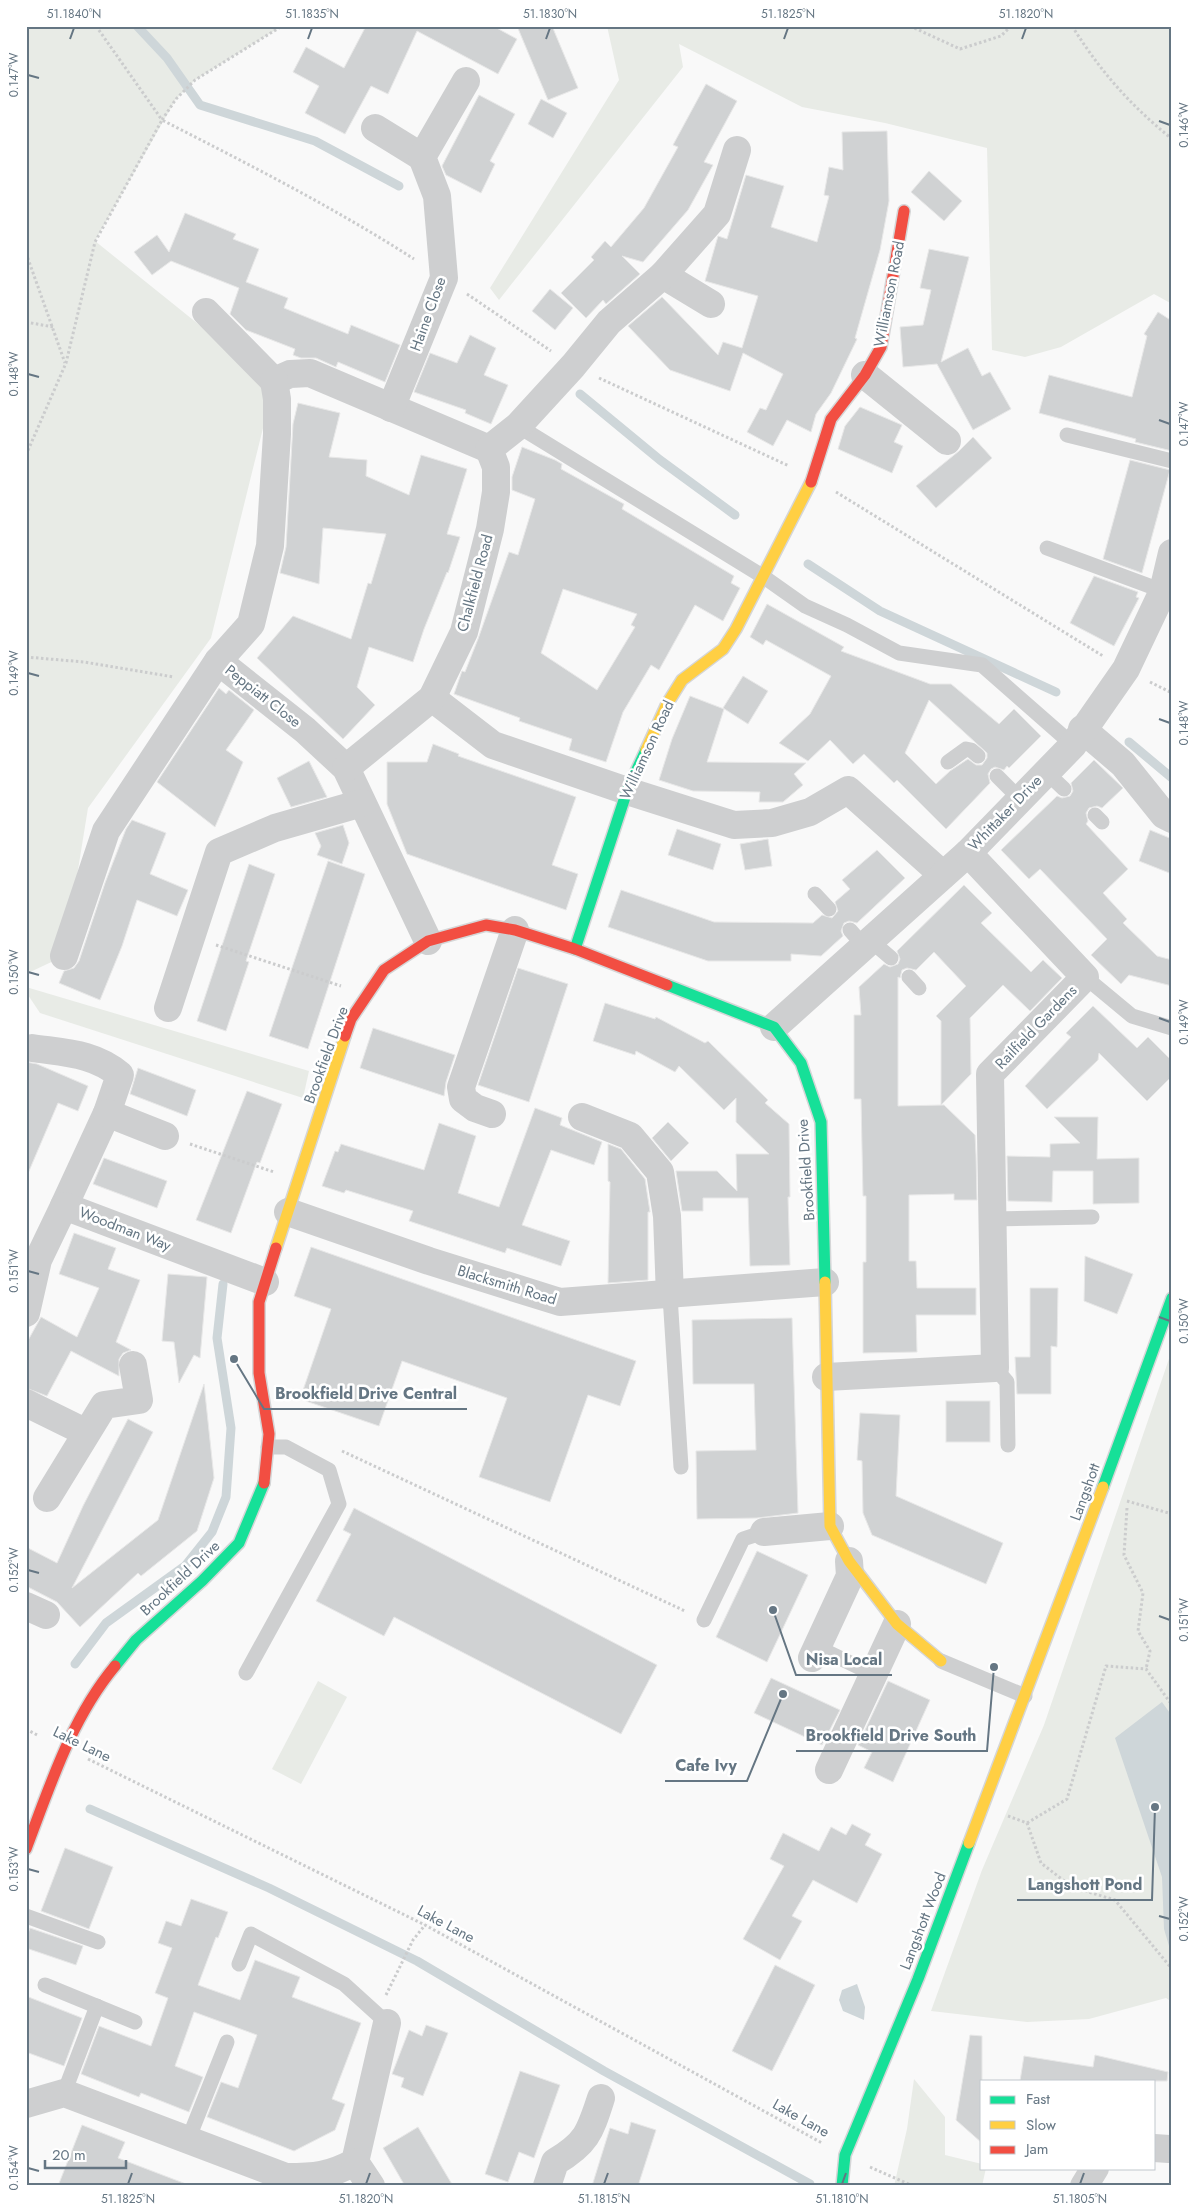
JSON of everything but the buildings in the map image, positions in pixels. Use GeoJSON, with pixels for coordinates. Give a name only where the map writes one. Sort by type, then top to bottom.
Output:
{"type":"FeatureCollection","features":[{"type":"Feature","properties":{"kind":"street"},"geometry":{"type":"LineString","coordinates":[[375,128],[422,157],[466,80]]}},
{"type":"Feature","properties":{"kind":"street"},"geometry":{"type":"LineString","coordinates":[[274,381],[290,374],[310,373],[489,449],[518,426],[573,366],[609,322],[662,275],[717,214],[737,150]]}},
{"type":"Feature","properties":{"kind":"street","name":"Haine Close"},"geometry":{"type":"LineString","coordinates":[[391,408],[444,278],[437,196],[422,157]]}},
{"type":"Feature","properties":{"kind":"street","name":"Williamson Road"},"geometry":{"type":"LineString","coordinates":[[575,949],[626,792],[672,696],[682,680],[723,649],[764,577],[813,477],[831,419],[865,375],[881,347],[904,211]]}},
{"type":"Feature","properties":{"kind":"street"},"geometry":{"type":"LineString","coordinates":[[662,275],[711,304]]}},
{"type":"Feature","properties":{"kind":"street"},"geometry":{"type":"LineString","coordinates":[[206,312],[274,381],[277,399],[277,434],[270,546],[251,624],[211,672]]}},
{"type":"Feature","properties":{"kind":"street"},"geometry":{"type":"LineString","coordinates":[[865,375],[947,441]]}},
{"type":"Feature","properties":{"kind":"street","name":"Chalkfield Road"},"geometry":{"type":"LineString","coordinates":[[346,768],[432,698],[464,632],[490,529],[496,492],[496,467],[489,449]]}},
{"type":"Feature","properties":{"kind":"street","name":"Whittaker Drive"},"geometry":{"type":"LineString","coordinates":[[774,1027],[861,939],[943,875],[1021,800],[1054,780],[1078,737],[1126,669],[1163,591],[1172,553]]}},
{"type":"Feature","properties":{"kind":"street","name":"Peppiatt Close"},"geometry":{"type":"LineString","coordinates":[[64,956],[106,831],[211,672],[305,730],[346,768],[428,941]]}},
{"type":"Feature","properties":{"kind":"street"},"geometry":{"type":"LineString","coordinates":[[432,698],[493,745],[626,792],[734,825],[772,823],[810,812],[848,790],[943,875]]}},
{"type":"Feature","properties":{"kind":"street"},"geometry":{"type":"LineString","coordinates":[[1078,737],[1123,764],[1164,815],[1172,818]]}},
{"type":"Feature","properties":{"kind":"street"},"geometry":{"type":"LineString","coordinates":[[168,1008],[219,852],[275,828],[362,804]]}},
{"type":"Feature","properties":{"kind":"street","name":"Railfield Gardens"},"geometry":{"type":"LineString","coordinates":[[968,853],[1085,977],[990,1074],[995,1368]]}},
{"type":"Feature","properties":{"kind":"street","name":"Brookfield Drive"},"geometry":{"type":"LineString","coordinates":[[26,1848],[64,1748],[104,1679],[136,1640],[202,1581],[239,1543],[264,1488],[269,1434],[259,1373],[259,1302],[351,1019],[366,994],[384,970],[428,941],[486,925],[515,930],[575,949],[774,1027],[801,1064],[821,1122],[830,1526]]}},
{"type":"Feature","properties":{"kind":"street"},"geometry":{"type":"LineString","coordinates":[[492,1114],[475,1108],[463,1099],[461,1087],[515,930]]}},
{"type":"Feature","properties":{"kind":"street"},"geometry":{"type":"LineString","coordinates":[[32,1048],[85,1055],[107,1064],[120,1075],[107,1113],[64,1206]]}},
{"type":"Feature","properties":{"kind":"street"},"geometry":{"type":"LineString","coordinates":[[107,1113],[165,1136]]}},
{"type":"Feature","properties":{"kind":"street"},"geometry":{"type":"LineString","coordinates":[[582,1117],[630,1136],[660,1172],[667,1216],[670,1296]]}},
{"type":"Feature","properties":{"kind":"street","name":"Woodman Way"},"geometry":{"type":"LineString","coordinates":[[26,1314],[32,1258],[64,1206],[266,1282]]}},
{"type":"Feature","properties":{"kind":"street","name":"Blacksmith Road"},"geometry":{"type":"LineString","coordinates":[[288,1212],[429,1261],[560,1302],[670,1296],[825,1282]]}},
{"type":"Feature","properties":{"kind":"street","name":"Langshott"},"geometry":{"type":"LineString","coordinates":[[1025,1696],[1172,1298]]}},
{"type":"Feature","properties":{"kind":"street"},"geometry":{"type":"LineString","coordinates":[[47,1498],[85,1432],[104,1405],[139,1400],[133,1364]]}},
{"type":"Feature","properties":{"kind":"street"},"geometry":{"type":"LineString","coordinates":[[826,1377],[995,1368]]}},
{"type":"Feature","properties":{"kind":"street"},"geometry":{"type":"LineString","coordinates":[[26,1403],[85,1432]]}},
{"type":"Feature","properties":{"kind":"street"},"geometry":{"type":"LineString","coordinates":[[764,1532],[830,1526],[850,1561],[897,1624],[941,1661]]}},
{"type":"Feature","properties":{"kind":"street"},"geometry":{"type":"LineString","coordinates":[[814,1652],[850,1576],[850,1561]]}},
{"type":"Feature","properties":{"kind":"street"},"geometry":{"type":"LineString","coordinates":[[829,1770],[897,1624]]}},
{"type":"Feature","properties":{"kind":"street","name":"Langshott Wood"},"geometry":{"type":"LineString","coordinates":[[845,2156],[918,1978],[1025,1696]]}},
{"type":"Feature","properties":{"kind":"street"},"geometry":{"type":"LineString","coordinates":[[371,2186],[355,2162],[386,2010]]}},
{"type":"Feature","properties":{"kind":"street"},"geometry":{"type":"LineString","coordinates":[[26,2104],[64,2093],[188,2140],[284,2182],[334,2173],[355,2162]]}},
{"type":"Feature","properties":{"kind":"street"},"geometry":{"type":"LineString","coordinates":[[547,2186],[555,2162],[573,2152],[589,2134],[601,2098]]}},
{"type":"Feature","properties":{"kind":"street"},"geometry":{"type":"LineString","coordinates":[[842,2186],[845,2156]]}},
{"type":"Feature","properties":{"kind":"lane"},"geometry":{"type":"LineString","coordinates":[[518,426],[764,577],[805,606],[847,625],[898,653],[982,665],[1078,737]]}},
{"type":"Feature","properties":{"kind":"lane"},"geometry":{"type":"LineString","coordinates":[[1067,435],[1172,461]]}},
{"type":"Feature","properties":{"kind":"lane"},"geometry":{"type":"LineString","coordinates":[[1047,548],[1163,591]]}},
{"type":"Feature","properties":{"kind":"lane"},"geometry":{"type":"LineString","coordinates":[[948,762],[966,749],[971,750],[978,756]]}},
{"type":"Feature","properties":{"kind":"lane"},"geometry":{"type":"LineString","coordinates":[[997,776],[1021,800]]}},
{"type":"Feature","properties":{"kind":"lane"},"geometry":{"type":"LineString","coordinates":[[815,894],[829,909]]}},
{"type":"Feature","properties":{"kind":"lane"},"geometry":{"type":"LineString","coordinates":[[861,939],[890,958]]}},
{"type":"Feature","properties":{"kind":"lane"},"geometry":{"type":"LineString","coordinates":[[1085,977],[1132,1016],[1172,1028]]}},
{"type":"Feature","properties":{"kind":"lane"},"geometry":{"type":"LineString","coordinates":[[993,1219],[1092,1217]]}},
{"type":"Feature","properties":{"kind":"lane"},"geometry":{"type":"LineString","coordinates":[[670,1296],[681,1467]]}},
{"type":"Feature","properties":{"kind":"lane"},"geometry":{"type":"LineString","coordinates":[[995,1368],[1006,1382],[1008,1445]]}},
{"type":"Feature","properties":{"kind":"lane"},"geometry":{"type":"LineString","coordinates":[[246,1673],[339,1504],[329,1470],[286,1447],[268,1447]]}},
{"type":"Feature","properties":{"kind":"lane"},"geometry":{"type":"LineString","coordinates":[[704,1620],[742,1539],[764,1532]]}},
{"type":"Feature","properties":{"kind":"lane"},"geometry":{"type":"LineString","coordinates":[[814,1652],[874,1674]]}},
{"type":"Feature","properties":{"kind":"lane"},"geometry":{"type":"LineString","coordinates":[[941,1661],[1025,1696]]}},
{"type":"Feature","properties":{"kind":"lane"},"geometry":{"type":"LineString","coordinates":[[26,1916],[98,1942]]}},
{"type":"Feature","properties":{"kind":"lane"},"geometry":{"type":"LineString","coordinates":[[239,1964],[251,1934],[344,1984],[386,2010]]}},
{"type":"Feature","properties":{"kind":"lane"},"geometry":{"type":"LineString","coordinates":[[45,1985],[135,2022]]}},
{"type":"Feature","properties":{"kind":"lane"},"geometry":{"type":"LineString","coordinates":[[64,2093],[97,2006]]}},
{"type":"Feature","properties":{"kind":"lane"},"geometry":{"type":"LineString","coordinates":[[188,2140],[227,2042]]}},
{"type":"Feature","properties":{"kind":"path"},"geometry":{"type":"LineString","coordinates":[[96,26],[162,120],[268,174],[362,226],[444,278],[573,366],[813,477],[1067,635],[1172,694]]}},
{"type":"Feature","properties":{"kind":"path"},"geometry":{"type":"LineString","coordinates":[[26,455],[66,363],[95,242],[162,120],[176,99],[195,80],[282,26]]}},
{"type":"Feature","properties":{"kind":"path"},"geometry":{"type":"LineString","coordinates":[[910,26],[960,49],[1001,36],[1011,26]]}},
{"type":"Feature","properties":{"kind":"path"},"geometry":{"type":"LineString","coordinates":[[1072,26],[1112,83],[1140,113],[1172,139]]}},
{"type":"Feature","properties":{"kind":"path"},"geometry":{"type":"LineString","coordinates":[[26,253],[66,363]]}},
{"type":"Feature","properties":{"kind":"path"},"geometry":{"type":"LineString","coordinates":[[26,322],[53,328]]}},
{"type":"Feature","properties":{"kind":"path"},"geometry":{"type":"LineString","coordinates":[[26,656],[211,672]]}},
{"type":"Feature","properties":{"kind":"path"},"geometry":{"type":"LineString","coordinates":[[191,937],[366,994]]}},
{"type":"Feature","properties":{"kind":"path"},"geometry":{"type":"LineString","coordinates":[[165,1136],[298,1180]]}},
{"type":"Feature","properties":{"kind":"path"},"geometry":{"type":"LineString","coordinates":[[338,1449],[704,1620]]}},
{"type":"Feature","properties":{"kind":"path"},"geometry":{"type":"LineString","coordinates":[[1100,1494],[1172,1514]]}},
{"type":"Feature","properties":{"kind":"path"},"geometry":{"type":"LineString","coordinates":[[1127,1502],[1124,1555],[1143,1593],[1138,1631],[1150,1651],[1146,1670]]}},
{"type":"Feature","properties":{"kind":"path"},"geometry":{"type":"LineString","coordinates":[[1027,1823],[1067,1799],[1106,1666],[1146,1670],[1172,1705]]}},
{"type":"Feature","properties":{"kind":"path","name":"Lake Lane"},"geometry":{"type":"LineString","coordinates":[[26,1729],[425,1925],[845,2156],[913,2186]]}},
{"type":"Feature","properties":{"kind":"path"},"geometry":{"type":"LineString","coordinates":[[983,1806],[1027,1823],[1041,1863],[1072,1887],[1116,1900],[1172,1969]]}},
{"type":"Feature","properties":{"kind":"path"},"geometry":{"type":"LineString","coordinates":[[386,2010],[413,1940],[425,1925]]}},
{"type":"Feature","properties":{"kind":"shaded area"},"geometry":{"type":"Polygon","coordinates":[[[26,26],[282,26],[195,80],[176,99],[95,241],[228,348],[266,387],[266,416],[211,638],[88,808],[64,956],[26,974],[26,26]]]}},
{"type":"Feature","properties":{"kind":"shaded area"},"geometry":{"type":"Polygon","coordinates":[[[607,26],[1172,26],[1172,304],[1154,294],[1061,347],[1025,357],[992,350],[987,148],[885,123],[802,107],[679,44],[683,67],[499,300],[490,288],[619,80],[607,26]]]}},
{"type":"Feature","properties":{"kind":"shaded area"},"geometry":{"type":"Polygon","coordinates":[[[26,987],[309,1071],[303,1098],[40,1013],[26,992],[26,987]]]}},
{"type":"Feature","properties":{"kind":"shaded area"},"geometry":{"type":"Polygon","coordinates":[[[1172,1350],[1172,2002],[1166,1998],[1089,2019],[1027,2022],[931,2011],[982,1870],[1044,1725],[1172,1350]]]}},
{"type":"Feature","properties":{"kind":"shaded area"},"geometry":{"type":"Polygon","coordinates":[[[318,1681],[347,1697],[301,1784],[272,1769],[318,1681]]]}},
{"type":"Feature","properties":{"kind":"shaded area"},"geometry":{"type":"Polygon","coordinates":[[[1162,1702],[1172,1716],[1172,1956],[1164,1929],[1162,1877],[1115,1738],[1162,1702]]]}},
{"type":"Feature","properties":{"kind":"shaded area"},"geometry":{"type":"Polygon","coordinates":[[[857,1984],[865,2007],[864,2020],[843,2011],[839,2000],[842,1990],[857,1984]]]}},
{"type":"Feature","properties":{"kind":"shaded area"},"geometry":{"type":"Polygon","coordinates":[[[914,2079],[945,2117],[945,2155],[980,2164],[980,2170],[986,2170],[982,2186],[894,2186],[907,2129],[914,2079]]]}},
{"type":"Feature","properties":{"kind":"waterway"},"geometry":{"type":"LineString","coordinates":[[137,26],[167,58],[200,105],[315,141],[399,186]]}},
{"type":"Feature","properties":{"kind":"waterway"},"geometry":{"type":"LineString","coordinates":[[580,394],[660,460],[735,515]]}},
{"type":"Feature","properties":{"kind":"waterway"},"geometry":{"type":"LineString","coordinates":[[808,564],[880,611],[1056,692]]}},
{"type":"Feature","properties":{"kind":"waterway"},"geometry":{"type":"LineString","coordinates":[[1129,742],[1172,778]]}},
{"type":"Feature","properties":{"kind":"waterway"},"geometry":{"type":"LineString","coordinates":[[75,1664],[106,1623],[185,1566],[212,1532],[226,1497],[231,1428],[217,1338],[223,1284]]}},
{"type":"Feature","properties":{"kind":"waterway"},"geometry":{"type":"LineString","coordinates":[[90,1809],[269,1888],[417,1961],[604,2071],[810,2184]]}},
{"type":"Feature","properties":{"kind":"traffic: fast"},"geometry":{"type":"LineString","coordinates":[[575,949],[627,791],[646,750]]}},
{"type":"Feature","properties":{"kind":"traffic: fast"},"geometry":{"type":"LineString","coordinates":[[667,985],[774,1027],[801,1063],[821,1122],[825,1282]]}},
{"type":"Feature","properties":{"kind":"traffic: fast"},"geometry":{"type":"LineString","coordinates":[[1103,1487],[1172,1298]]}},
{"type":"Feature","properties":{"kind":"traffic: fast"},"geometry":{"type":"LineString","coordinates":[[115,1666],[136,1640],[202,1581],[239,1543],[264,1483]]}},
{"type":"Feature","properties":{"kind":"traffic: fast"},"geometry":{"type":"LineString","coordinates":[[842,2186],[845,2155],[918,1979],[969,1843]]}},
{"type":"Feature","properties":{"kind":"traffic: slow"},"geometry":{"type":"LineString","coordinates":[[646,750],[667,704],[682,680],[723,649],[736,629],[811,482]]}},
{"type":"Feature","properties":{"kind":"traffic: slow"},"geometry":{"type":"LineString","coordinates":[[276,1248],[345,1036]]}},
{"type":"Feature","properties":{"kind":"traffic: slow"},"geometry":{"type":"LineString","coordinates":[[825,1282],[830,1526],[849,1561],[897,1624],[941,1661]]}},
{"type":"Feature","properties":{"kind":"traffic: slow"},"geometry":{"type":"LineString","coordinates":[[969,1843],[1103,1487]]}},
{"type":"Feature","properties":{"kind":"traffic: jam"},"geometry":{"type":"LineString","coordinates":[[811,482],[831,419],[865,375],[881,347],[904,211]]}},
{"type":"Feature","properties":{"kind":"traffic: jam"},"geometry":{"type":"LineString","coordinates":[[345,1036],[351,1019],[384,970],[428,941],[486,925],[515,930],[575,949],[667,985]]}},
{"type":"Feature","properties":{"kind":"traffic: jam"},"geometry":{"type":"LineString","coordinates":[[264,1483],[269,1434],[259,1373],[259,1302],[276,1248]]}},
{"type":"Feature","properties":{"kind":"traffic: jam"},"geometry":{"type":"LineString","coordinates":[[26,1849],[53,1777],[74,1731],[86,1708],[115,1666]]}},
{"type":"Feature","properties":{"kind":"place","name":"Brookfield Drive Central"},"geometry":{"type":"Point","coordinates":[234,1359]}},
{"type":"Feature","properties":{"kind":"place","name":"Nisa Local"},"geometry":{"type":"Point","coordinates":[773,1610]}},
{"type":"Feature","properties":{"kind":"place","name":"Brookfield Drive South"},"geometry":{"type":"Point","coordinates":[994,1667]}},
{"type":"Feature","properties":{"kind":"place","name":"Cafe Ivy"},"geometry":{"type":"Point","coordinates":[783,1694]}},
{"type":"Feature","properties":{"kind":"place","name":"Langshott Pond"},"geometry":{"type":"Point","coordinates":[1155,1807]}}]}
